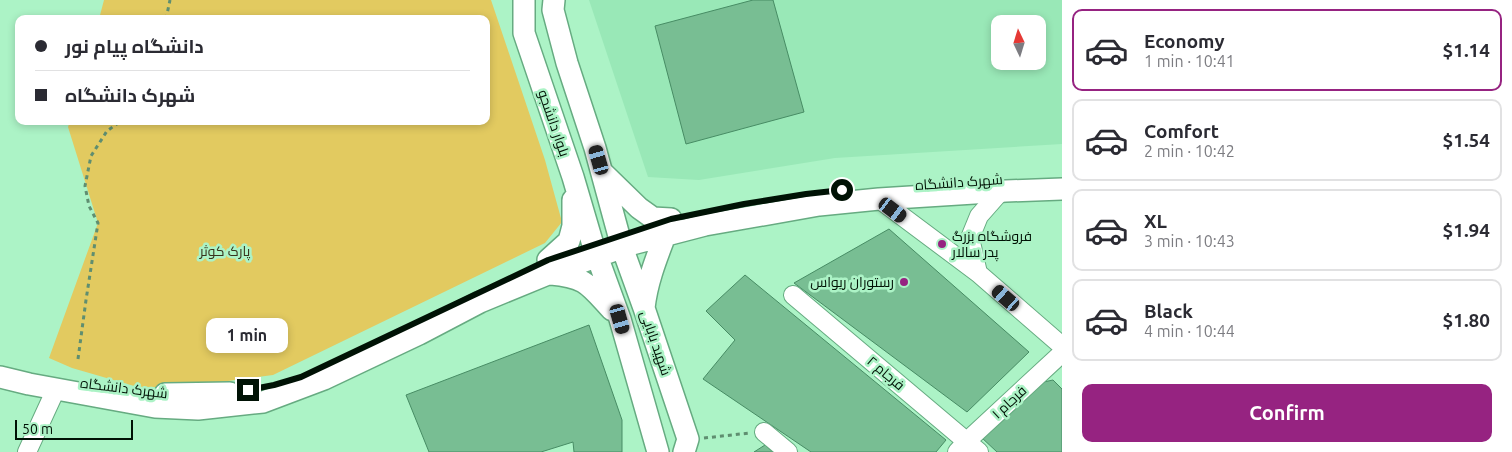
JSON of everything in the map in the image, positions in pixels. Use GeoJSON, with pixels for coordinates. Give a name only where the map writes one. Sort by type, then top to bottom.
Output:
{"type":"FeatureCollection","features":[{"type":"Feature","properties":{"kind":"main road"},"geometry":{"type":"LineString","coordinates":[[524,5],[553,5],[567,62],[602,172],[621,241]]}},
{"type":"Feature","properties":{"kind":"main road","name":"بلوار دانشجو"},"geometry":{"type":"LineString","coordinates":[[524,5],[524,33],[573,177],[595,250]]}},
{"type":"Feature","properties":{"kind":"main road"},"geometry":{"type":"LineString","coordinates":[[602,172],[639,208],[668,227]]}},
{"type":"Feature","properties":{"kind":"main road","name":"شهرک دانشگاه"},"geometry":{"type":"LineString","coordinates":[[668,227],[744,204],[806,194],[1062,175]]}},
{"type":"Feature","properties":{"kind":"main road"},"geometry":{"type":"LineString","coordinates":[[548,267],[569,241],[573,226],[573,177]]}},
{"type":"Feature","properties":{"kind":"main road"},"geometry":{"type":"LineString","coordinates":[[0,366],[56,389],[155,407],[198,409],[262,402],[324,379],[419,334],[548,267],[621,241],[668,227],[724,221],[819,205],[879,199],[1062,189]]}},
{"type":"Feature","properties":{"kind":"main road"},"geometry":{"type":"LineString","coordinates":[[644,308],[649,280],[668,227]]}},
{"type":"Feature","properties":{"kind":"main road","name":"شهید بابایی"},"geometry":{"type":"LineString","coordinates":[[621,241],[688,448]]}},
{"type":"Feature","properties":{"kind":"main road","name":"شهید بابایی"},"geometry":{"type":"LineString","coordinates":[[595,250],[620,319],[658,452]]}},
{"type":"Feature","properties":{"kind":"main road"},"geometry":{"type":"LineString","coordinates":[[548,267],[584,281],[620,319]]}},
{"type":"Feature","properties":{"kind":"main road","name":"شهرک دانشگاه"},"geometry":{"type":"LineString","coordinates":[[30,379],[151,394],[234,392],[274,385],[301,377],[548,267]]}},
{"type":"Feature","properties":{"kind":"main road"},"geometry":{"type":"LineString","coordinates":[[0,377],[30,379]]}},
{"type":"Feature","properties":{"kind":"street"},"geometry":{"type":"LineString","coordinates":[[978,273],[970,238],[979,216],[1001,191]]}},
{"type":"Feature","properties":{"kind":"street"},"geometry":{"type":"LineString","coordinates":[[879,199],[978,273],[1062,346]]}},
{"type":"Feature","properties":{"kind":"street","name":"فرجام ۲"},"geometry":{"type":"LineString","coordinates":[[793,295],[968,448]]}},
{"type":"Feature","properties":{"kind":"street","name":"فرجام ۱"},"geometry":{"type":"LineString","coordinates":[[968,448],[1062,353]]}},
{"type":"Feature","properties":{"kind":"street"},"geometry":{"type":"LineString","coordinates":[[27,452],[56,389]]}},
{"type":"Feature","properties":{"kind":"street"},"geometry":{"type":"LineString","coordinates":[[764,432],[788,452]]}},
{"type":"Feature","properties":{"kind":"path"},"geometry":{"type":"LineString","coordinates":[[167,15],[170,0]]}},
{"type":"Feature","properties":{"kind":"path"},"geometry":{"type":"LineString","coordinates":[[78,359],[98,224],[89,206],[86,186],[92,156],[107,131],[115,125]]}},
{"type":"Feature","properties":{"kind":"path"},"geometry":{"type":"LineString","coordinates":[[688,448],[764,432]]}},
{"type":"Feature","properties":{"kind":"shaded area"},"geometry":{"type":"Polygon","coordinates":[[[589,0],[1062,0],[1062,144],[835,158],[699,180],[648,177],[589,0]]]}},
{"type":"Feature","properties":{"kind":"green space","name":"پارک کوثر"},"geometry":{"type":"Polygon","coordinates":[[[104,0],[491,0],[545,160],[562,222],[545,243],[273,375],[213,383],[141,388],[72,368],[49,358],[98,223],[69,125],[490,125],[490,15],[100,15],[104,0]]]}},
{"type":"Feature","properties":{"kind":"building"},"geometry":{"type":"Polygon","coordinates":[[[753,0],[773,0],[804,112],[686,144],[655,26],[753,0]]]}},
{"type":"Feature","properties":{"kind":"building"},"geometry":{"type":"Polygon","coordinates":[[[889,229],[1029,352],[967,412],[794,283],[889,229]]]}},
{"type":"Feature","properties":{"kind":"building"},"geometry":{"type":"Polygon","coordinates":[[[745,275],[946,440],[936,452],[811,452],[703,379],[735,340],[706,311],[745,275]]]}},
{"type":"Feature","properties":{"kind":"building"},"geometry":{"type":"Polygon","coordinates":[[[589,325],[622,420],[622,452],[574,452],[573,442],[541,452],[429,452],[406,395],[589,325]]]}},
{"type":"Feature","properties":{"kind":"building"},"geometry":{"type":"Polygon","coordinates":[[[1053,380],[1062,389],[1062,452],[997,452],[981,437],[1039,383],[1053,380]]]}},
{"type":"Feature","properties":{"kind":"building"},"geometry":{"type":"Polygon","coordinates":[[[765,445],[773,452],[754,452],[765,445]]]}},
{"type":"Feature","properties":{"kind":"place","name":"فروشگاه بزرگ پدر سالار"},"geometry":{"type":"Point","coordinates":[942,244]}},
{"type":"Feature","properties":{"kind":"place","name":"رستوران ریواس"},"geometry":{"type":"Point","coordinates":[904,282]}},
{"type":"Feature","properties":{"kind":"route"},"geometry":{"type":"LineString","coordinates":[[248,390],[301,377],[548,260],[619,235],[671,219],[744,204],[842,190]]}}]}
